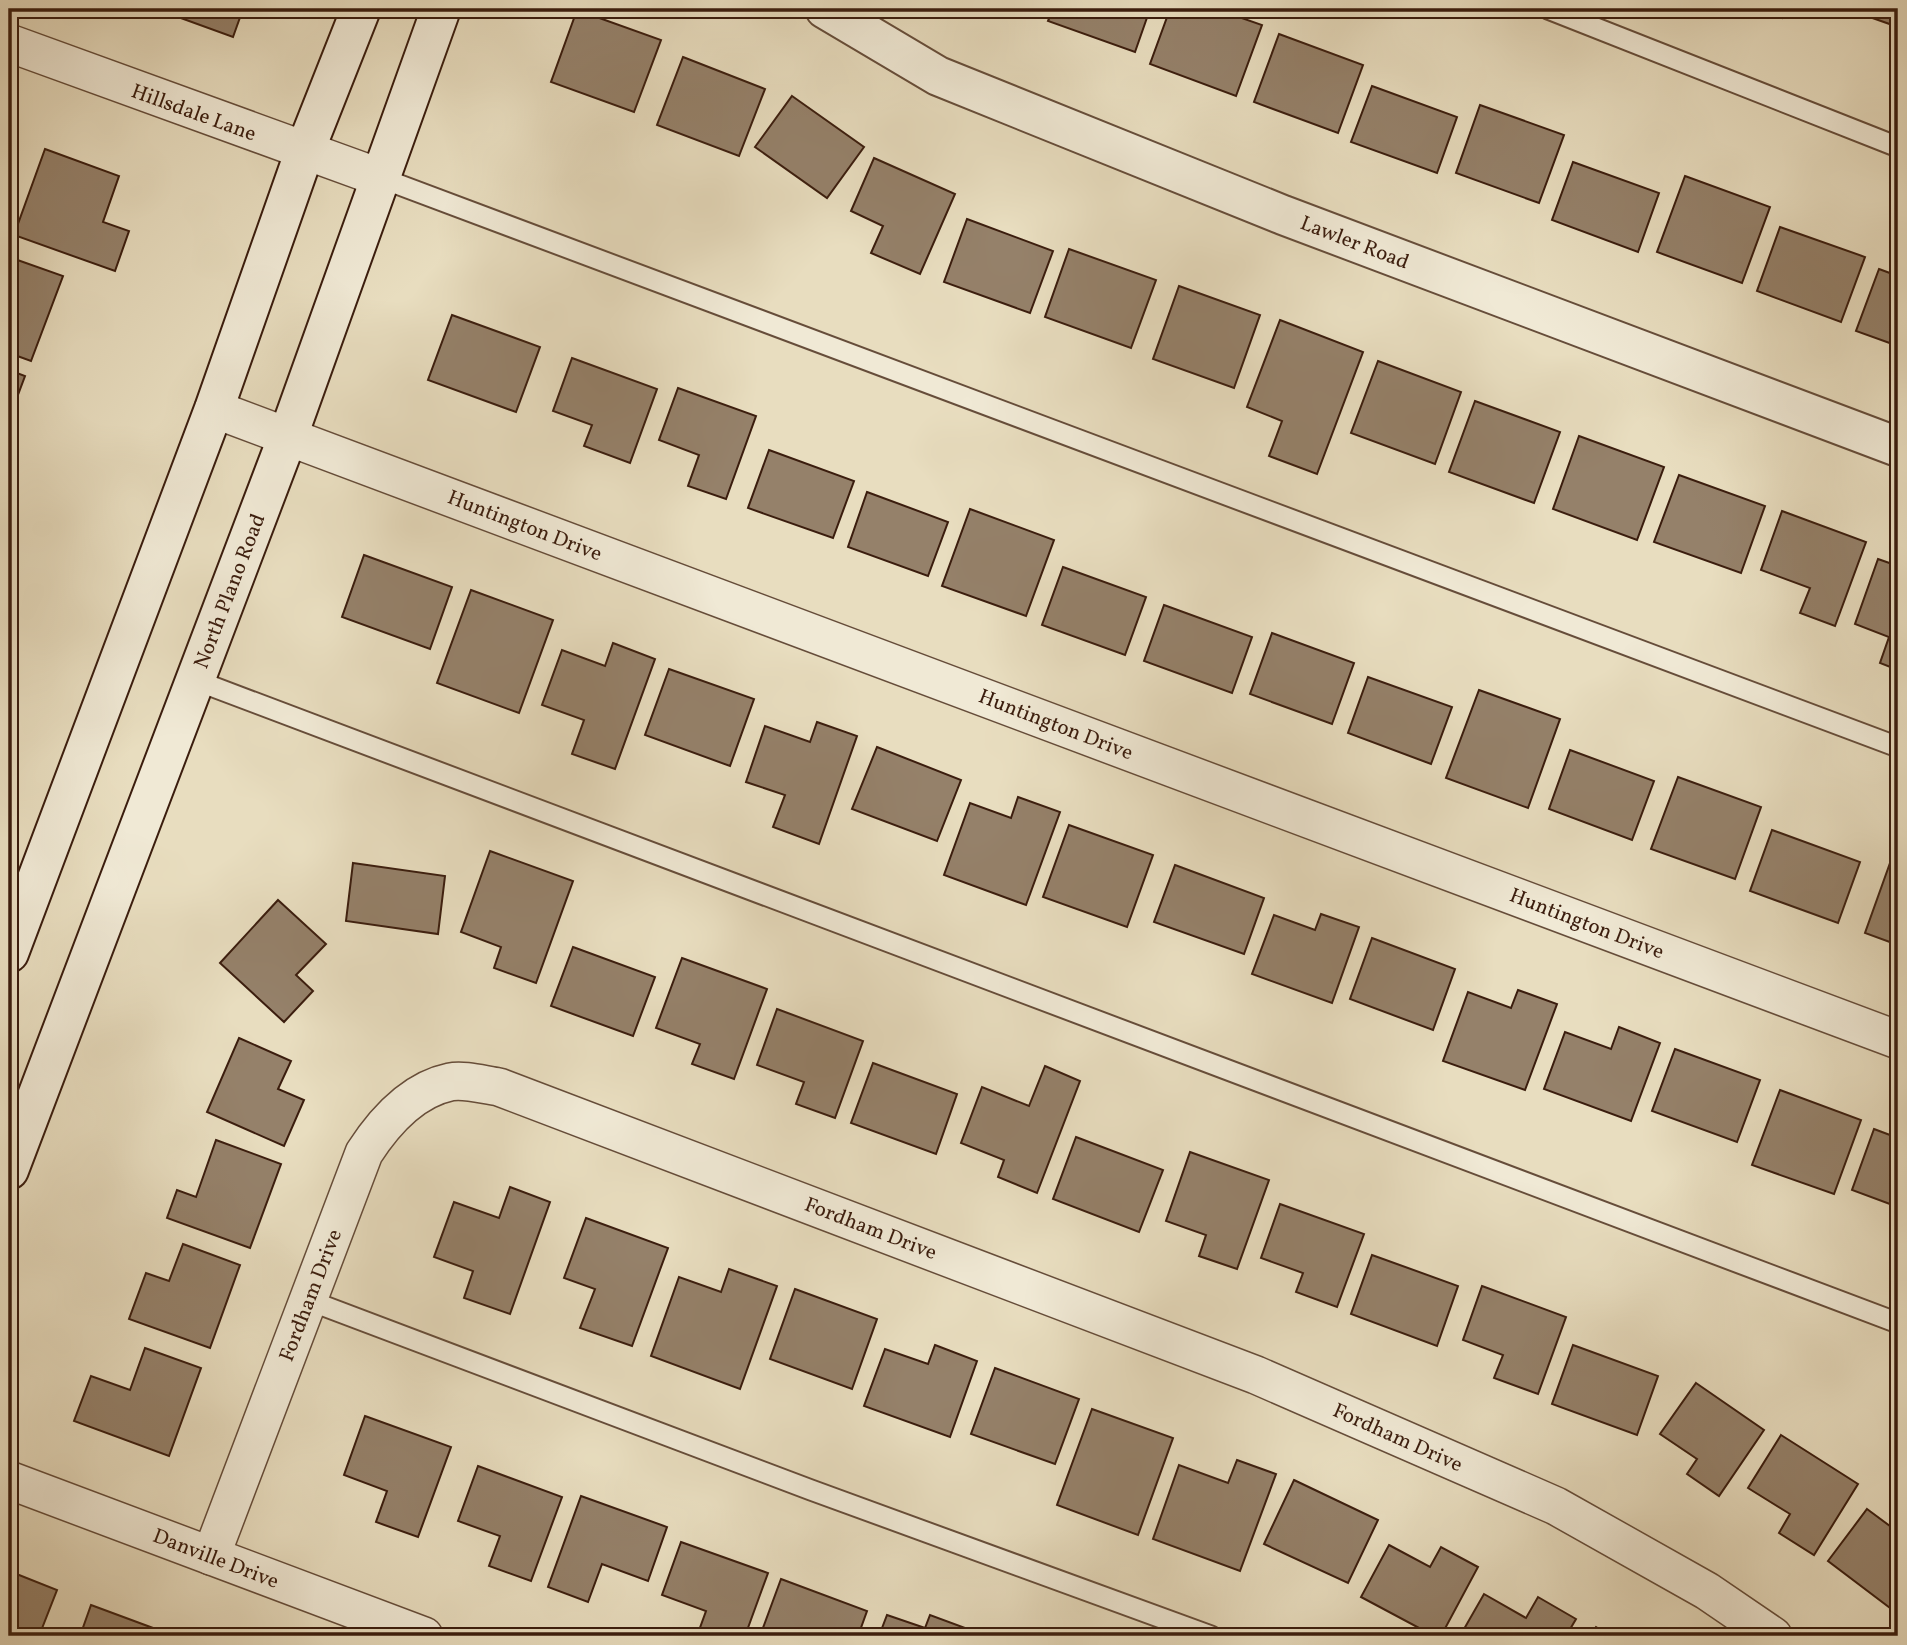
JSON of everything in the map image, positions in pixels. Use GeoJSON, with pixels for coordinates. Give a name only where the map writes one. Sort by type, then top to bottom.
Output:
{"type":"FeatureCollection","features":[{"type":"Feature","properties":{"kind":"main road"},"geometry":{"type":"LineString","coordinates":[[9,953],[214,409],[304,152],[361,9]]}},
{"type":"Feature","properties":{"kind":"main road","name":"North Plano Road"},"geometry":{"type":"LineString","coordinates":[[9,1170],[288,436],[442,9]]}},
{"type":"Feature","properties":{"kind":"main road","name":"Lawler Road"},"geometry":{"type":"LineString","coordinates":[[825,9],[951,81],[1283,215],[1898,447]]}},
{"type":"Feature","properties":{"kind":"street","name":"Hillsdale Lane"},"geometry":{"type":"LineString","coordinates":[[9,43],[381,178]]}},
{"type":"Feature","properties":{"kind":"street","name":"Huntington Drive"},"geometry":{"type":"LineString","coordinates":[[214,409],[1898,1040]]}},
{"type":"Feature","properties":{"kind":"street","name":"Fordham Drive"},"geometry":{"type":"LineString","coordinates":[[211,1556],[364,1153],[383,1122],[420,1094],[451,1082],[499,1087],[1256,1375],[1556,1506],[1707,1591],[1773,1636]]}},
{"type":"Feature","properties":{"kind":"street","name":"Danville Drive"},"geometry":{"type":"LineString","coordinates":[[9,1480],[424,1636]]}},
{"type":"Feature","properties":{"kind":"lane"},"geometry":{"type":"LineString","coordinates":[[1548,9],[1898,147]]}},
{"type":"Feature","properties":{"kind":"lane"},"geometry":{"type":"LineString","coordinates":[[381,178],[1898,747]]}},
{"type":"Feature","properties":{"kind":"lane"},"geometry":{"type":"LineString","coordinates":[[195,680],[1898,1323]]}},
{"type":"Feature","properties":{"kind":"lane"},"geometry":{"type":"LineString","coordinates":[[308,1300],[811,1490],[1211,1636]]}},
{"type":"Feature","properties":{"kind":"building"},"geometry":{"type":"Polygon","coordinates":[[[156,9],[243,9],[233,37],[156,9]]]}},
{"type":"Feature","properties":{"kind":"building"},"geometry":{"type":"Polygon","coordinates":[[[1053,9],[1150,9],[1135,52],[1048,21],[1053,9]]]}},
{"type":"Feature","properties":{"kind":"building"},"geometry":{"type":"Polygon","coordinates":[[[1170,9],[1216,9],[1262,25],[1236,96],[1150,64],[1170,9]]]}},
{"type":"Feature","properties":{"kind":"building"},"geometry":{"type":"Polygon","coordinates":[[[1757,9],[1785,9],[1782,18],[1757,9]]]}},
{"type":"Feature","properties":{"kind":"building"},"geometry":{"type":"Polygon","coordinates":[[[1847,9],[1898,9],[1898,27],[1847,9]]]}},
{"type":"Feature","properties":{"kind":"building"},"geometry":{"type":"Polygon","coordinates":[[[577,10],[661,40],[634,112],[551,82],[577,10]]]}},
{"type":"Feature","properties":{"kind":"building"},"geometry":{"type":"Polygon","coordinates":[[[1279,34],[1363,65],[1338,133],[1254,102],[1279,34]]]}},
{"type":"Feature","properties":{"kind":"building"},"geometry":{"type":"Polygon","coordinates":[[[683,57],[765,89],[739,156],[657,125],[683,57]]]}},
{"type":"Feature","properties":{"kind":"building"},"geometry":{"type":"Polygon","coordinates":[[[1372,86],[1457,117],[1437,173],[1351,142],[1372,86]]]}},
{"type":"Feature","properties":{"kind":"building"},"geometry":{"type":"Polygon","coordinates":[[[792,96],[864,147],[827,198],[755,147],[792,96]]]}},
{"type":"Feature","properties":{"kind":"building"},"geometry":{"type":"Polygon","coordinates":[[[1480,105],[1564,135],[1539,203],[1456,173],[1480,105]]]}},
{"type":"Feature","properties":{"kind":"building"},"geometry":{"type":"Polygon","coordinates":[[[45,149],[119,176],[103,222],[129,231],[115,271],[14,235],[45,149]]]}},
{"type":"Feature","properties":{"kind":"building"},"geometry":{"type":"Polygon","coordinates":[[[874,158],[955,194],[920,274],[871,253],[883,226],[851,211],[874,158]]]}},
{"type":"Feature","properties":{"kind":"building"},"geometry":{"type":"Polygon","coordinates":[[[1573,162],[1659,193],[1638,252],[1552,220],[1573,162]]]}},
{"type":"Feature","properties":{"kind":"building"},"geometry":{"type":"Polygon","coordinates":[[[1685,176],[1770,207],[1742,283],[1657,252],[1685,176]]]}},
{"type":"Feature","properties":{"kind":"building"},"geometry":{"type":"Polygon","coordinates":[[[967,219],[1053,251],[1030,313],[944,282],[967,219]]]}},
{"type":"Feature","properties":{"kind":"building"},"geometry":{"type":"Polygon","coordinates":[[[1780,227],[1865,257],[1841,322],[1757,291],[1780,227]]]}},
{"type":"Feature","properties":{"kind":"building"},"geometry":{"type":"Polygon","coordinates":[[[1069,249],[1156,280],[1131,348],[1045,317],[1069,249]]]}},
{"type":"Feature","properties":{"kind":"building"},"geometry":{"type":"Polygon","coordinates":[[[9,257],[63,276],[31,361],[9,353],[9,257]]]}},
{"type":"Feature","properties":{"kind":"building"},"geometry":{"type":"Polygon","coordinates":[[[1879,269],[1898,276],[1898,346],[1856,331],[1879,269]]]}},
{"type":"Feature","properties":{"kind":"building"},"geometry":{"type":"Polygon","coordinates":[[[1179,286],[1260,315],[1234,388],[1153,359],[1179,286]]]}},
{"type":"Feature","properties":{"kind":"building"},"geometry":{"type":"Polygon","coordinates":[[[452,315],[540,347],[516,412],[428,380],[452,315]]]}},
{"type":"Feature","properties":{"kind":"building"},"geometry":{"type":"Polygon","coordinates":[[[1280,320],[1363,352],[1317,474],[1269,456],[1282,421],[1247,407],[1280,320]]]}},
{"type":"Feature","properties":{"kind":"building"},"geometry":{"type":"Polygon","coordinates":[[[572,358],[657,389],[630,463],[584,446],[592,425],[553,411],[572,358]]]}},
{"type":"Feature","properties":{"kind":"building"},"geometry":{"type":"Polygon","coordinates":[[[1378,361],[1461,392],[1435,464],[1351,433],[1378,361]]]}},
{"type":"Feature","properties":{"kind":"building"},"geometry":{"type":"Polygon","coordinates":[[[9,370],[25,376],[9,419],[9,370]]]}},
{"type":"Feature","properties":{"kind":"building"},"geometry":{"type":"Polygon","coordinates":[[[678,388],[756,416],[726,499],[688,486],[699,455],[659,440],[678,388]]]}},
{"type":"Feature","properties":{"kind":"building"},"geometry":{"type":"Polygon","coordinates":[[[1475,401],[1560,432],[1534,503],[1449,472],[1475,401]]]}},
{"type":"Feature","properties":{"kind":"building"},"geometry":{"type":"Polygon","coordinates":[[[1579,436],[1664,467],[1637,540],[1553,509],[1579,436]]]}},
{"type":"Feature","properties":{"kind":"building"},"geometry":{"type":"Polygon","coordinates":[[[769,450],[854,481],[833,538],[748,508],[769,450]]]}},
{"type":"Feature","properties":{"kind":"building"},"geometry":{"type":"Polygon","coordinates":[[[1679,475],[1765,506],[1741,573],[1654,542],[1679,475]]]}},
{"type":"Feature","properties":{"kind":"building"},"geometry":{"type":"Polygon","coordinates":[[[867,492],[948,522],[928,576],[848,547],[867,492]]]}},
{"type":"Feature","properties":{"kind":"building"},"geometry":{"type":"Polygon","coordinates":[[[970,509],[1054,540],[1026,616],[942,586],[970,509]]]}},
{"type":"Feature","properties":{"kind":"building"},"geometry":{"type":"Polygon","coordinates":[[[1782,511],[1866,542],[1835,626],[1800,613],[1810,588],[1761,570],[1782,511]]]}},
{"type":"Feature","properties":{"kind":"building"},"geometry":{"type":"Polygon","coordinates":[[[364,555],[452,587],[430,649],[342,617],[364,555]]]}},
{"type":"Feature","properties":{"kind":"building"},"geometry":{"type":"Polygon","coordinates":[[[1878,559],[1898,566],[1898,670],[1880,663],[1889,637],[1855,624],[1878,559]]]}},
{"type":"Feature","properties":{"kind":"building"},"geometry":{"type":"Polygon","coordinates":[[[1063,567],[1146,597],[1125,655],[1042,625],[1063,567]]]}},
{"type":"Feature","properties":{"kind":"building"},"geometry":{"type":"Polygon","coordinates":[[[471,590],[553,620],[519,713],[437,683],[471,590]]]}},
{"type":"Feature","properties":{"kind":"building"},"geometry":{"type":"Polygon","coordinates":[[[1164,605],[1252,637],[1232,693],[1144,661],[1164,605]]]}},
{"type":"Feature","properties":{"kind":"building"},"geometry":{"type":"Polygon","coordinates":[[[1272,633],[1354,663],[1332,724],[1250,694],[1272,633]]]}},
{"type":"Feature","properties":{"kind":"building"},"geometry":{"type":"Polygon","coordinates":[[[613,643],[655,659],[615,769],[572,754],[584,720],[542,705],[562,650],[605,666],[613,643]]]}},
{"type":"Feature","properties":{"kind":"building"},"geometry":{"type":"Polygon","coordinates":[[[669,669],[754,699],[730,766],[645,735],[669,669]]]}},
{"type":"Feature","properties":{"kind":"building"},"geometry":{"type":"Polygon","coordinates":[[[1368,677],[1452,707],[1431,764],[1348,733],[1368,677]]]}},
{"type":"Feature","properties":{"kind":"building"},"geometry":{"type":"Polygon","coordinates":[[[1479,690],[1560,719],[1528,808],[1446,778],[1479,690]]]}},
{"type":"Feature","properties":{"kind":"building"},"geometry":{"type":"Polygon","coordinates":[[[817,722],[857,736],[819,844],[773,827],[785,795],[746,782],[765,726],[810,742],[817,722]]]}},
{"type":"Feature","properties":{"kind":"building"},"geometry":{"type":"Polygon","coordinates":[[[877,747],[961,780],[937,841],[852,809],[877,747]]]}},
{"type":"Feature","properties":{"kind":"building"},"geometry":{"type":"Polygon","coordinates":[[[1570,750],[1654,781],[1632,840],[1549,809],[1570,750]]]}},
{"type":"Feature","properties":{"kind":"building"},"geometry":{"type":"Polygon","coordinates":[[[1678,777],[1761,807],[1735,879],[1651,849],[1678,777]]]}},
{"type":"Feature","properties":{"kind":"building"},"geometry":{"type":"Polygon","coordinates":[[[1018,797],[1060,812],[1026,905],[944,875],[970,803],[1011,818],[1018,797]]]}},
{"type":"Feature","properties":{"kind":"building"},"geometry":{"type":"Polygon","coordinates":[[[1069,825],[1153,855],[1127,927],[1043,897],[1069,825]]]}},
{"type":"Feature","properties":{"kind":"building"},"geometry":{"type":"Polygon","coordinates":[[[1772,830],[1860,862],[1838,923],[1750,891],[1772,830]]]}},
{"type":"Feature","properties":{"kind":"building"},"geometry":{"type":"Polygon","coordinates":[[[490,851],[573,881],[536,983],[494,968],[501,947],[461,932],[490,851]]]}},
{"type":"Feature","properties":{"kind":"building"},"geometry":{"type":"Polygon","coordinates":[[[353,863],[445,876],[438,934],[346,921],[353,863]]]}},
{"type":"Feature","properties":{"kind":"building"},"geometry":{"type":"Polygon","coordinates":[[[1890,863],[1898,866],[1898,945],[1865,933],[1890,863]]]}},
{"type":"Feature","properties":{"kind":"building"},"geometry":{"type":"Polygon","coordinates":[[[1175,865],[1264,898],[1244,954],[1154,922],[1175,865]]]}},
{"type":"Feature","properties":{"kind":"building"},"geometry":{"type":"Polygon","coordinates":[[[278,900],[326,944],[296,975],[313,991],[284,1022],[220,963],[278,900]]]}},
{"type":"Feature","properties":{"kind":"building"},"geometry":{"type":"Polygon","coordinates":[[[1321,914],[1359,927],[1332,1003],[1252,974],[1274,915],[1315,930],[1321,914]]]}},
{"type":"Feature","properties":{"kind":"building"},"geometry":{"type":"Polygon","coordinates":[[[1372,938],[1455,969],[1433,1030],[1350,999],[1372,938]]]}},
{"type":"Feature","properties":{"kind":"building"},"geometry":{"type":"Polygon","coordinates":[[[573,947],[655,977],[633,1036],[551,1006],[573,947]]]}},
{"type":"Feature","properties":{"kind":"building"},"geometry":{"type":"Polygon","coordinates":[[[682,958],[767,989],[734,1079],[692,1064],[700,1044],[656,1028],[682,958]]]}},
{"type":"Feature","properties":{"kind":"building"},"geometry":{"type":"Polygon","coordinates":[[[1518,990],[1557,1004],[1525,1090],[1443,1061],[1468,992],[1511,1008],[1518,990]]]}},
{"type":"Feature","properties":{"kind":"building"},"geometry":{"type":"Polygon","coordinates":[[[777,1009],[863,1041],[835,1118],[796,1104],[804,1082],[757,1065],[777,1009]]]}},
{"type":"Feature","properties":{"kind":"building"},"geometry":{"type":"Polygon","coordinates":[[[1619,1027],[1660,1043],[1631,1121],[1544,1089],[1565,1032],[1611,1049],[1619,1027]]]}},
{"type":"Feature","properties":{"kind":"building"},"geometry":{"type":"Polygon","coordinates":[[[239,1038],[291,1061],[278,1089],[304,1100],[284,1146],[207,1112],[239,1038]]]}},
{"type":"Feature","properties":{"kind":"building"},"geometry":{"type":"Polygon","coordinates":[[[1675,1049],[1760,1080],[1737,1142],[1652,1111],[1675,1049]]]}},
{"type":"Feature","properties":{"kind":"building"},"geometry":{"type":"Polygon","coordinates":[[[873,1063],[957,1094],[936,1154],[851,1123],[873,1063]]]}},
{"type":"Feature","properties":{"kind":"building"},"geometry":{"type":"Polygon","coordinates":[[[1045,1066],[1080,1081],[1037,1193],[998,1177],[1004,1160],[961,1143],[982,1087],[1029,1106],[1045,1066]]]}},
{"type":"Feature","properties":{"kind":"building"},"geometry":{"type":"Polygon","coordinates":[[[1780,1090],[1861,1120],[1834,1194],[1752,1165],[1780,1090]]]}},
{"type":"Feature","properties":{"kind":"building"},"geometry":{"type":"Polygon","coordinates":[[[1874,1129],[1898,1138],[1898,1207],[1852,1190],[1874,1129]]]}},
{"type":"Feature","properties":{"kind":"building"},"geometry":{"type":"Polygon","coordinates":[[[1076,1137],[1163,1170],[1139,1232],[1053,1199],[1076,1137]]]}},
{"type":"Feature","properties":{"kind":"building"},"geometry":{"type":"Polygon","coordinates":[[[216,1140],[281,1164],[250,1248],[167,1218],[177,1190],[196,1197],[216,1140]]]}},
{"type":"Feature","properties":{"kind":"building"},"geometry":{"type":"Polygon","coordinates":[[[1190,1152],[1269,1180],[1237,1269],[1199,1256],[1206,1235],[1166,1221],[1190,1152]]]}},
{"type":"Feature","properties":{"kind":"building"},"geometry":{"type":"Polygon","coordinates":[[[510,1187],[550,1202],[510,1314],[464,1298],[473,1271],[434,1257],[454,1202],[499,1218],[510,1187]]]}},
{"type":"Feature","properties":{"kind":"building"},"geometry":{"type":"Polygon","coordinates":[[[1280,1204],[1364,1234],[1337,1307],[1296,1292],[1303,1273],[1261,1258],[1280,1204]]]}},
{"type":"Feature","properties":{"kind":"building"},"geometry":{"type":"Polygon","coordinates":[[[586,1218],[668,1248],[632,1346],[580,1328],[595,1289],[564,1278],[586,1218]]]}},
{"type":"Feature","properties":{"kind":"building"},"geometry":{"type":"Polygon","coordinates":[[[183,1244],[240,1265],[210,1348],[129,1319],[146,1273],[169,1281],[183,1244]]]}},
{"type":"Feature","properties":{"kind":"building"},"geometry":{"type":"Polygon","coordinates":[[[1372,1255],[1458,1286],[1437,1346],[1351,1314],[1372,1255]]]}},
{"type":"Feature","properties":{"kind":"building"},"geometry":{"type":"Polygon","coordinates":[[[729,1269],[777,1286],[740,1389],[651,1356],[679,1277],[721,1292],[729,1269]]]}},
{"type":"Feature","properties":{"kind":"building"},"geometry":{"type":"Polygon","coordinates":[[[1482,1286],[1566,1317],[1538,1394],[1494,1378],[1503,1355],[1463,1340],[1482,1286]]]}},
{"type":"Feature","properties":{"kind":"building"},"geometry":{"type":"Polygon","coordinates":[[[795,1289],[877,1319],[852,1389],[770,1359],[795,1289]]]}},
{"type":"Feature","properties":{"kind":"building"},"geometry":{"type":"Polygon","coordinates":[[[935,1345],[977,1361],[950,1437],[864,1406],[885,1349],[928,1364],[935,1345]]]}},
{"type":"Feature","properties":{"kind":"building"},"geometry":{"type":"Polygon","coordinates":[[[1573,1345],[1658,1376],[1637,1435],[1552,1404],[1573,1345]]]}},
{"type":"Feature","properties":{"kind":"building"},"geometry":{"type":"Polygon","coordinates":[[[145,1348],[201,1368],[169,1456],[74,1421],[91,1376],[130,1390],[145,1348]]]}},
{"type":"Feature","properties":{"kind":"building"},"geometry":{"type":"Polygon","coordinates":[[[995,1368],[1079,1399],[1055,1464],[971,1434],[995,1368]]]}},
{"type":"Feature","properties":{"kind":"building"},"geometry":{"type":"Polygon","coordinates":[[[1696,1383],[1764,1430],[1719,1496],[1687,1474],[1697,1459],[1660,1434],[1696,1383]]]}},
{"type":"Feature","properties":{"kind":"building"},"geometry":{"type":"Polygon","coordinates":[[[1092,1409],[1173,1438],[1138,1535],[1057,1505],[1092,1409]]]}},
{"type":"Feature","properties":{"kind":"building"},"geometry":{"type":"Polygon","coordinates":[[[365,1416],[451,1447],[418,1537],[376,1522],[387,1491],[344,1475],[365,1416]]]}},
{"type":"Feature","properties":{"kind":"building"},"geometry":{"type":"Polygon","coordinates":[[[1781,1435],[1858,1484],[1814,1555],[1779,1533],[1790,1514],[1748,1488],[1781,1435]]]}},
{"type":"Feature","properties":{"kind":"building"},"geometry":{"type":"Polygon","coordinates":[[[1237,1460],[1276,1474],[1240,1571],[1153,1539],[1179,1465],[1228,1483],[1237,1460]]]}},
{"type":"Feature","properties":{"kind":"building"},"geometry":{"type":"Polygon","coordinates":[[[478,1466],[562,1497],[531,1581],[489,1566],[500,1536],[458,1521],[478,1466]]]}},
{"type":"Feature","properties":{"kind":"building"},"geometry":{"type":"Polygon","coordinates":[[[1294,1480],[1378,1520],[1348,1583],[1264,1544],[1294,1480]]]}},
{"type":"Feature","properties":{"kind":"building"},"geometry":{"type":"Polygon","coordinates":[[[581,1496],[667,1527],[648,1581],[602,1564],[588,1602],[548,1587],[581,1496]]]}},
{"type":"Feature","properties":{"kind":"building"},"geometry":{"type":"Polygon","coordinates":[[[1867,1509],[1898,1532],[1898,1614],[1828,1561],[1867,1509]]]}},
{"type":"Feature","properties":{"kind":"building"},"geometry":{"type":"Polygon","coordinates":[[[681,1542],[768,1573],[745,1636],[697,1636],[706,1611],[662,1595],[681,1542]]]}},
{"type":"Feature","properties":{"kind":"building"},"geometry":{"type":"Polygon","coordinates":[[[1389,1545],[1430,1567],[1441,1547],[1478,1567],[1441,1636],[1434,1636],[1361,1597],[1389,1545]]]}},
{"type":"Feature","properties":{"kind":"building"},"geometry":{"type":"Polygon","coordinates":[[[9,1571],[57,1590],[39,1636],[9,1636],[9,1571]]]}},
{"type":"Feature","properties":{"kind":"building"},"geometry":{"type":"Polygon","coordinates":[[[781,1579],[867,1611],[858,1636],[760,1636],[781,1579]]]}},
{"type":"Feature","properties":{"kind":"building"},"geometry":{"type":"Polygon","coordinates":[[[1484,1594],[1526,1618],[1538,1597],[1576,1619],[1566,1636],[1460,1636],[1484,1594]]]}},
{"type":"Feature","properties":{"kind":"building"},"geometry":{"type":"Polygon","coordinates":[[[91,1605],[172,1635],[172,1636],[80,1636],[91,1605]]]}},
{"type":"Feature","properties":{"kind":"building"},"geometry":{"type":"Polygon","coordinates":[[[887,1615],[925,1628],[930,1615],[976,1632],[974,1636],[879,1636],[887,1615]]]}},
{"type":"Feature","properties":{"kind":"building"},"geometry":{"type":"Polygon","coordinates":[[[1596,1627],[1611,1636],[1590,1636],[1596,1627]]]}}]}
